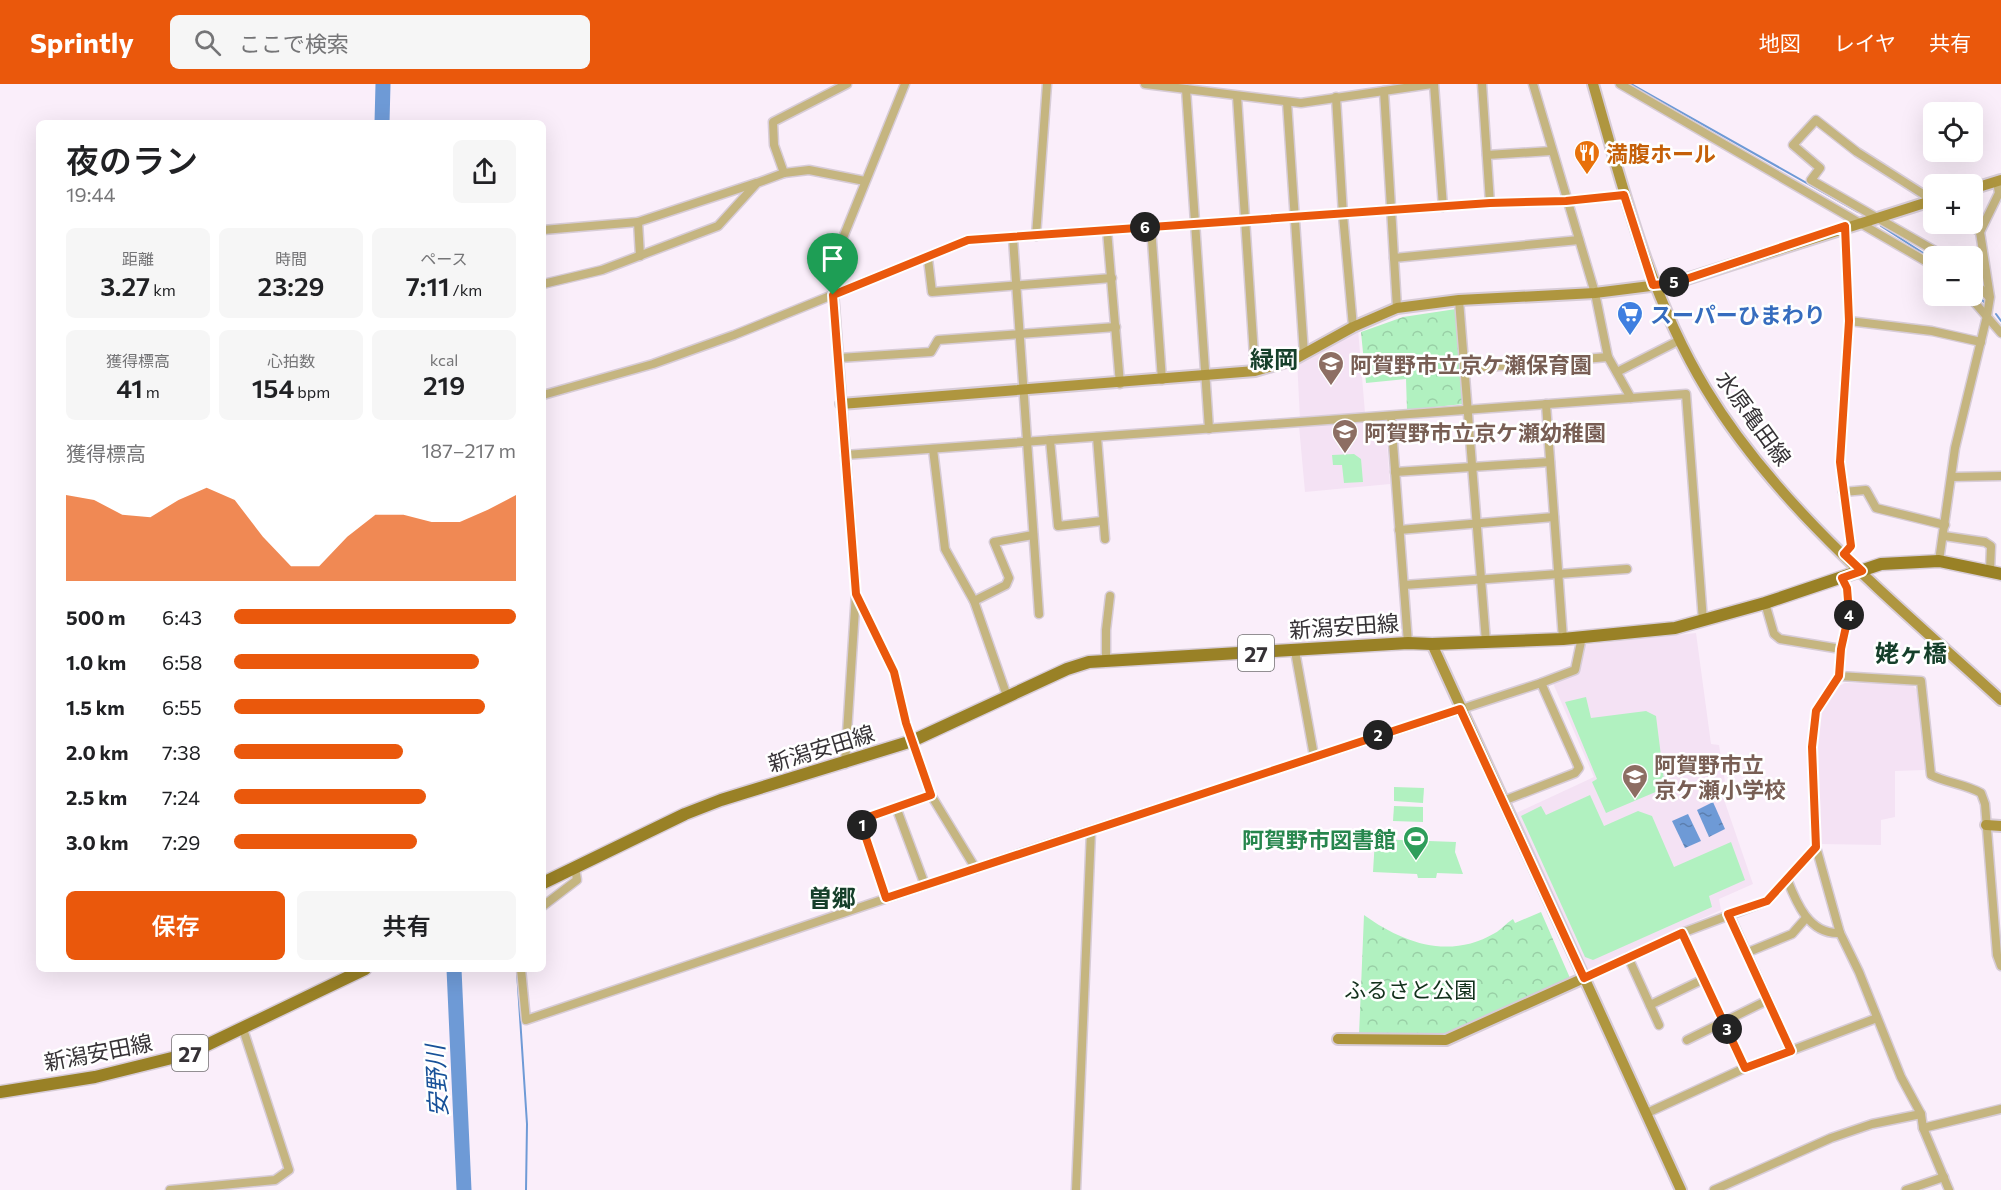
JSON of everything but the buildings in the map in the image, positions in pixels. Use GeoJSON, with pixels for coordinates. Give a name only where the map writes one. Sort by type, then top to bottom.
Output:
{"type":"FeatureCollection","features":[{"type":"Feature","properties":{"kind":"main road","name":"新潟安田線"},"geometry":{"type":"LineString","coordinates":[[546,882],[685,814],[721,800],[845,764],[912,741],[1067,669],[1106,660],[1408,643],[1563,639],[1633,634],[1703,621],[1881,564],[1939,561],[1995,572]]}},
{"type":"Feature","properties":{"kind":"main road","name":"新潟安田線"},"geometry":{"type":"LineString","coordinates":[[0,1092],[133,1069],[188,1054],[359,972]]}},
{"type":"Feature","properties":{"kind":"street"},"geometry":{"type":"LineString","coordinates":[[784,172],[774,145],[773,122],[847,84]]}},
{"type":"Feature","properties":{"kind":"street"},"geometry":{"type":"LineString","coordinates":[[845,764],[856,594],[832,266],[905,84]]}},
{"type":"Feature","properties":{"kind":"street"},"geometry":{"type":"LineString","coordinates":[[1036,236],[1047,84]]}},
{"type":"Feature","properties":{"kind":"street"},"geometry":{"type":"LineString","coordinates":[[1145,84],[1301,103],[1433,84],[1443,207]]}},
{"type":"Feature","properties":{"kind":"street"},"geometry":{"type":"LineString","coordinates":[[1482,84],[1490,203]]}},
{"type":"Feature","properties":{"kind":"street"},"geometry":{"type":"LineString","coordinates":[[1533,84],[1551,151],[1595,292],[1608,357],[1631,398]]}},
{"type":"Feature","properties":{"kind":"street","name":"水原亀田線"},"geometry":{"type":"LineString","coordinates":[[1593,84],[1624,195],[1653,285],[1704,386],[1731,427],[1789,496],[1844,554],[2001,700]]}},
{"type":"Feature","properties":{"kind":"street"},"geometry":{"type":"LineString","coordinates":[[1620,84],[1923,259]]}},
{"type":"Feature","properties":{"kind":"street"},"geometry":{"type":"LineString","coordinates":[[1186,89],[1209,429]]}},
{"type":"Feature","properties":{"kind":"street"},"geometry":{"type":"LineString","coordinates":[[1384,91],[1397,308]]}},
{"type":"Feature","properties":{"kind":"street"},"geometry":{"type":"LineString","coordinates":[[1238,96],[1255,371]]}},
{"type":"Feature","properties":{"kind":"street"},"geometry":{"type":"LineString","coordinates":[[1336,97],[1353,327]]}},
{"type":"Feature","properties":{"kind":"street"},"geometry":{"type":"LineString","coordinates":[[1287,102],[1304,354]]}},
{"type":"Feature","properties":{"kind":"street"},"geometry":{"type":"LineString","coordinates":[[1923,195],[1857,152],[1816,120],[1792,145],[1820,168],[1811,180],[1927,246]]}},
{"type":"Feature","properties":{"kind":"street"},"geometry":{"type":"LineString","coordinates":[[1487,155],[1551,151]]}},
{"type":"Feature","properties":{"kind":"street"},"geometry":{"type":"LineString","coordinates":[[546,230],[638,222],[784,172],[809,170],[865,181]]}},
{"type":"Feature","properties":{"kind":"street"},"geometry":{"type":"LineString","coordinates":[[1983,186],[1999,181],[1999,193],[1983,226]]}},
{"type":"Feature","properties":{"kind":"street"},"geometry":{"type":"LineString","coordinates":[[546,283],[602,270],[718,226],[757,183]]}},
{"type":"Feature","properties":{"kind":"street"},"geometry":{"type":"LineString","coordinates":[[546,394],[653,364],[927,259],[968,240],[1391,212],[1490,203],[1566,201],[1624,195]]}},
{"type":"Feature","properties":{"kind":"street"},"geometry":{"type":"LineString","coordinates":[[841,404],[1120,384],[1255,371],[1304,354],[1353,327],[1397,308],[1459,300],[1595,292],[1674,283],[1845,226],[1923,204]]}},
{"type":"Feature","properties":{"kind":"street"},"geometry":{"type":"LineString","coordinates":[[638,222],[640,256]]}},
{"type":"Feature","properties":{"kind":"street"},"geometry":{"type":"LineString","coordinates":[[1844,554],[1851,546],[1840,462],[1849,321],[1845,226]]}},
{"type":"Feature","properties":{"kind":"street"},"geometry":{"type":"LineString","coordinates":[[1152,227],[1162,380]]}},
{"type":"Feature","properties":{"kind":"street"},"geometry":{"type":"LineString","coordinates":[[1107,230],[1120,384]]}},
{"type":"Feature","properties":{"kind":"street"},"geometry":{"type":"LineString","coordinates":[[1939,561],[1955,448],[1987,316],[1989,297],[1980,234]]}},
{"type":"Feature","properties":{"kind":"street"},"geometry":{"type":"LineString","coordinates":[[1013,238],[1038,614]]}},
{"type":"Feature","properties":{"kind":"street"},"geometry":{"type":"LineString","coordinates":[[1394,258],[1579,240]]}},
{"type":"Feature","properties":{"kind":"street"},"geometry":{"type":"LineString","coordinates":[[927,259],[932,292],[1112,278]]}},
{"type":"Feature","properties":{"kind":"street"},"geometry":{"type":"LineString","coordinates":[[1983,291],[1989,297]]}},
{"type":"Feature","properties":{"kind":"street"},"geometry":{"type":"LineString","coordinates":[[1459,300],[1486,642]]}},
{"type":"Feature","properties":{"kind":"street"},"geometry":{"type":"LineString","coordinates":[[1978,306],[2001,333]]}},
{"type":"Feature","properties":{"kind":"street"},"geometry":{"type":"LineString","coordinates":[[1849,321],[1932,332],[1981,342]]}},
{"type":"Feature","properties":{"kind":"street"},"geometry":{"type":"LineString","coordinates":[[839,358],[931,352],[938,340],[1116,327]]}},
{"type":"Feature","properties":{"kind":"street"},"geometry":{"type":"LineString","coordinates":[[1617,372],[1680,340]]}},
{"type":"Feature","properties":{"kind":"street"},"geometry":{"type":"LineString","coordinates":[[1464,369],[1608,357]]}},
{"type":"Feature","properties":{"kind":"street"},"geometry":{"type":"LineString","coordinates":[[845,455],[1686,394],[1703,621]]}},
{"type":"Feature","properties":{"kind":"street"},"geometry":{"type":"LineString","coordinates":[[1546,404],[1563,639]]}},
{"type":"Feature","properties":{"kind":"street"},"geometry":{"type":"LineString","coordinates":[[1391,416],[1408,643]]}},
{"type":"Feature","properties":{"kind":"street"},"geometry":{"type":"LineString","coordinates":[[1097,437],[1105,539]]}},
{"type":"Feature","properties":{"kind":"street"},"geometry":{"type":"LineString","coordinates":[[1050,440],[1058,526],[1102,521]]}},
{"type":"Feature","properties":{"kind":"street"},"geometry":{"type":"LineString","coordinates":[[933,449],[945,549],[974,601],[1007,696]]}},
{"type":"Feature","properties":{"kind":"street"},"geometry":{"type":"LineString","coordinates":[[1395,472],[1550,462]]}},
{"type":"Feature","properties":{"kind":"street"},"geometry":{"type":"LineString","coordinates":[[1952,477],[2001,476]]}},
{"type":"Feature","properties":{"kind":"street"},"geometry":{"type":"LineString","coordinates":[[1844,492],[1866,490],[1876,508],[1945,525]]}},
{"type":"Feature","properties":{"kind":"street"},"geometry":{"type":"LineString","coordinates":[[1400,530],[1554,517]]}},
{"type":"Feature","properties":{"kind":"street"},"geometry":{"type":"LineString","coordinates":[[974,601],[1006,585],[1009,578],[994,542],[1033,535]]}},
{"type":"Feature","properties":{"kind":"street"},"geometry":{"type":"LineString","coordinates":[[1944,536],[1985,542],[1991,546],[1995,572]]}},
{"type":"Feature","properties":{"kind":"street"},"geometry":{"type":"LineString","coordinates":[[1404,585],[1627,569]]}},
{"type":"Feature","properties":{"kind":"street"},"geometry":{"type":"LineString","coordinates":[[1842,578],[1847,588],[1849,613],[1841,649],[1839,676],[1816,711],[1812,747],[1816,847],[1840,933],[1901,1077],[1921,1114],[1923,1128],[1949,1190]]}},
{"type":"Feature","properties":{"kind":"street"},"geometry":{"type":"LineString","coordinates":[[856,594],[894,672],[912,741],[931,795],[976,869]]}},
{"type":"Feature","properties":{"kind":"street"},"geometry":{"type":"LineString","coordinates":[[1106,660],[1106,630],[1110,596]]}},
{"type":"Feature","properties":{"kind":"street"},"geometry":{"type":"LineString","coordinates":[[1765,603],[1774,634],[1780,639],[1841,649]]}},
{"type":"Feature","properties":{"kind":"street"},"geometry":{"type":"LineString","coordinates":[[521,972],[526,1020],[925,885],[1541,683],[1575,670],[1582,637]]}},
{"type":"Feature","properties":{"kind":"street"},"geometry":{"type":"LineString","coordinates":[[1432,644],[1681,1190]]}},
{"type":"Feature","properties":{"kind":"street"},"geometry":{"type":"LineString","coordinates":[[1295,651],[1314,756]]}},
{"type":"Feature","properties":{"kind":"street"},"geometry":{"type":"LineString","coordinates":[[1839,676],[1921,681],[1931,775],[1947,783],[1971,787],[1981,793],[1986,825],[1997,955],[2001,966]]}},
{"type":"Feature","properties":{"kind":"street"},"geometry":{"type":"LineString","coordinates":[[1503,801],[1575,773],[1579,768],[1541,683]]}},
{"type":"Feature","properties":{"kind":"street"},"geometry":{"type":"LineString","coordinates":[[886,898],[860,820],[931,795]]}},
{"type":"Feature","properties":{"kind":"street"},"geometry":{"type":"LineString","coordinates":[[896,807],[925,885]]}},
{"type":"Feature","properties":{"kind":"street"},"geometry":{"type":"LineString","coordinates":[[1986,825],[2001,826]]}},
{"type":"Feature","properties":{"kind":"street"},"geometry":{"type":"LineString","coordinates":[[1076,1190],[1091,831]]}},
{"type":"Feature","properties":{"kind":"street"},"geometry":{"type":"LineString","coordinates":[[1338,1039],[1446,1040],[1682,933],[1767,901],[1816,847]]}},
{"type":"Feature","properties":{"kind":"street"},"geometry":{"type":"LineString","coordinates":[[546,904],[577,880],[575,867]]}},
{"type":"Feature","properties":{"kind":"street"},"geometry":{"type":"LineString","coordinates":[[1787,879],[1806,918],[1833,934],[1840,933]]}},
{"type":"Feature","properties":{"kind":"street"},"geometry":{"type":"LineString","coordinates":[[1728,914],[1766,1001],[1791,1051]]}},
{"type":"Feature","properties":{"kind":"street"},"geometry":{"type":"LineString","coordinates":[[1746,953],[1792,934],[1806,918]]}},
{"type":"Feature","properties":{"kind":"street"},"geometry":{"type":"LineString","coordinates":[[1682,933],[1745,1068]]}},
{"type":"Feature","properties":{"kind":"street"},"geometry":{"type":"LineString","coordinates":[[1628,957],[1659,1025]]}},
{"type":"Feature","properties":{"kind":"street"},"geometry":{"type":"LineString","coordinates":[[1650,1005],[1704,979]]}},
{"type":"Feature","properties":{"kind":"street"},"geometry":{"type":"LineString","coordinates":[[1687,1040],[1766,1001]]}},
{"type":"Feature","properties":{"kind":"street"},"geometry":{"type":"LineString","coordinates":[[1647,1113],[1745,1068],[1877,1018]]}},
{"type":"Feature","properties":{"kind":"street"},"geometry":{"type":"LineString","coordinates":[[170,1190],[275,1180],[289,1170],[243,1029]]}},
{"type":"Feature","properties":{"kind":"street"},"geometry":{"type":"LineString","coordinates":[[1923,1128],[2001,1109]]}},
{"type":"Feature","properties":{"kind":"street"},"geometry":{"type":"LineString","coordinates":[[1714,1190],[1831,1138],[1872,1124],[1921,1114]]}},
{"type":"Feature","properties":{"kind":"street"},"geometry":{"type":"LineString","coordinates":[[1906,1190],[1944,1178]]}},
{"type":"Feature","properties":{"kind":"shaded area","name":"阿賀野市立京ケ瀬保育園"},"geometry":{"type":"Polygon","coordinates":[[[1358,329],[1365,413],[1300,419],[1297,360],[1358,329]]]}},
{"type":"Feature","properties":{"kind":"shaded area","name":"阿賀野市立京ケ瀬幼稚園"},"geometry":{"type":"Polygon","coordinates":[[[1385,419],[1390,484],[1305,492],[1299,426],[1385,419]]]}},
{"type":"Feature","properties":{"kind":"shaded area","name":"阿賀野市立 京ケ瀬小学校"},"geometry":{"type":"Polygon","coordinates":[[[1696,633],[1711,744],[1719,745],[1725,781],[1719,785],[1753,884],[1719,899],[1721,910],[1588,970],[1583,968],[1512,815],[1594,777],[1552,681],[1577,674],[1583,645],[1696,633]]]}},
{"type":"Feature","properties":{"kind":"shaded area"},"geometry":{"type":"Polygon","coordinates":[[[1845,683],[1911,684],[1919,692],[1925,770],[1895,771],[1895,817],[1881,820],[1881,845],[1819,844],[1815,739],[1819,708],[1831,690],[1845,683]]]}},
{"type":"Feature","properties":{"kind":"green space"},"geometry":{"type":"Polygon","coordinates":[[[1456,309],[1463,404],[1407,410],[1406,379],[1366,383],[1361,332],[1403,317],[1456,309]]]}},
{"type":"Feature","properties":{"kind":"green space"},"geometry":{"type":"Polygon","coordinates":[[[1354,454],[1361,459],[1363,482],[1344,483],[1342,465],[1333,465],[1332,455],[1354,454]]]}},
{"type":"Feature","properties":{"kind":"green space"},"geometry":{"type":"Polygon","coordinates":[[[1586,697],[1591,718],[1646,711],[1656,716],[1665,788],[1606,813],[1592,782],[1597,779],[1565,702],[1586,697]]]}},
{"type":"Feature","properties":{"kind":"green space"},"geometry":{"type":"Polygon","coordinates":[[[1394,787],[1424,788],[1423,803],[1394,801],[1394,787]]]}},
{"type":"Feature","properties":{"kind":"green space"},"geometry":{"type":"Polygon","coordinates":[[[1590,795],[1604,826],[1638,811],[1652,816],[1674,867],[1731,842],[1745,880],[1709,896],[1712,907],[1593,960],[1585,957],[1521,816],[1541,806],[1546,815],[1590,795]]]}},
{"type":"Feature","properties":{"kind":"green space"},"geometry":{"type":"Polygon","coordinates":[[[1394,806],[1423,807],[1423,822],[1393,821],[1394,806]]]}},
{"type":"Feature","properties":{"kind":"green space","name":"阿賀野市図書館"},"geometry":{"type":"Polygon","coordinates":[[[1375,839],[1456,842],[1455,852],[1463,874],[1437,873],[1436,878],[1418,878],[1417,874],[1373,872],[1375,839]]]}},
{"type":"Feature","properties":{"kind":"green space","name":"ふるさと公園"},"geometry":{"type":"Polygon","coordinates":[[[1541,912],[1570,978],[1443,1037],[1359,1035],[1364,915],[1410,940],[1444,947],[1461,946],[1478,941],[1497,932],[1513,919],[1515,923],[1541,912]]]}},
{"type":"Feature","properties":{"kind":"water"},"geometry":{"type":"Polygon","coordinates":[[[1713,802],[1725,829],[1709,837],[1697,810],[1713,802]]]}},
{"type":"Feature","properties":{"kind":"water"},"geometry":{"type":"Polygon","coordinates":[[[1688,814],[1701,841],[1685,848],[1672,821],[1688,814]]]}},
{"type":"Feature","properties":{"kind":"waterway","name":"安野川"},"geometry":{"type":"LineString","coordinates":[[382,120],[383,84]]}},
{"type":"Feature","properties":{"kind":"waterway"},"geometry":{"type":"LineString","coordinates":[[1631,84],[1858,212]]}},
{"type":"Feature","properties":{"kind":"waterway"},"geometry":{"type":"LineString","coordinates":[[1881,226],[1923,253]]}},
{"type":"Feature","properties":{"kind":"waterway"},"geometry":{"type":"LineString","coordinates":[[1996,314],[2001,321]]}},
{"type":"Feature","properties":{"kind":"waterway","name":"安野川"},"geometry":{"type":"LineString","coordinates":[[454,972],[464,1190]]}},
{"type":"Feature","properties":{"kind":"waterway"},"geometry":{"type":"LineString","coordinates":[[517,972],[527,1124],[526,1190]]}},
{"type":"Feature","properties":{"kind":"place","name":"満腹ホール"},"geometry":{"type":"Point","coordinates":[1587,176]}},
{"type":"Feature","properties":{"kind":"place","name":"スーパーひまわり"},"geometry":{"type":"Point","coordinates":[1630,337]}},
{"type":"Feature","properties":{"kind":"place","name":"阿賀野市立京ケ瀬保育園"},"geometry":{"type":"Point","coordinates":[1331,387]}},
{"type":"Feature","properties":{"kind":"place","name":"阿賀野市立京ケ瀬幼稚園"},"geometry":{"type":"Point","coordinates":[1345,455]}},
{"type":"Feature","properties":{"kind":"place","name":"阿賀野市立 京ケ瀬小学校"},"geometry":{"type":"Point","coordinates":[1635,800]}},
{"type":"Feature","properties":{"kind":"place","name":"阿賀野市図書館"},"geometry":{"type":"Point","coordinates":[1416,862]}},
{"type":"Feature","properties":{"kind":"district","name":"緑岡"},"geometry":{"type":"Point","coordinates":[1274,358]}},
{"type":"Feature","properties":{"kind":"district","name":"姥ヶ橋"},"geometry":{"type":"Point","coordinates":[1911,652]}},
{"type":"Feature","properties":{"kind":"district","name":"曽郷"},"geometry":{"type":"Point","coordinates":[832,897]}},
{"type":"Feature","properties":{"kind":"route"},"geometry":{"type":"LineString","coordinates":[[1624,195],[1653,285],[1674,283],[1845,226],[1849,321],[1840,462],[1851,546],[1844,554],[1862,571],[1842,578],[1847,588],[1849,613],[1841,649],[1839,676],[1816,711],[1812,747],[1816,847],[1767,901],[1728,914],[1766,1001],[1791,1051],[1745,1068],[1682,933],[1584,978],[1460,709],[1021,853],[907,893],[886,898],[860,820],[931,795],[906,723],[894,672],[856,594],[833,295],[927,259],[968,240],[1391,212],[1490,203],[1566,201],[1624,195]]}}]}
